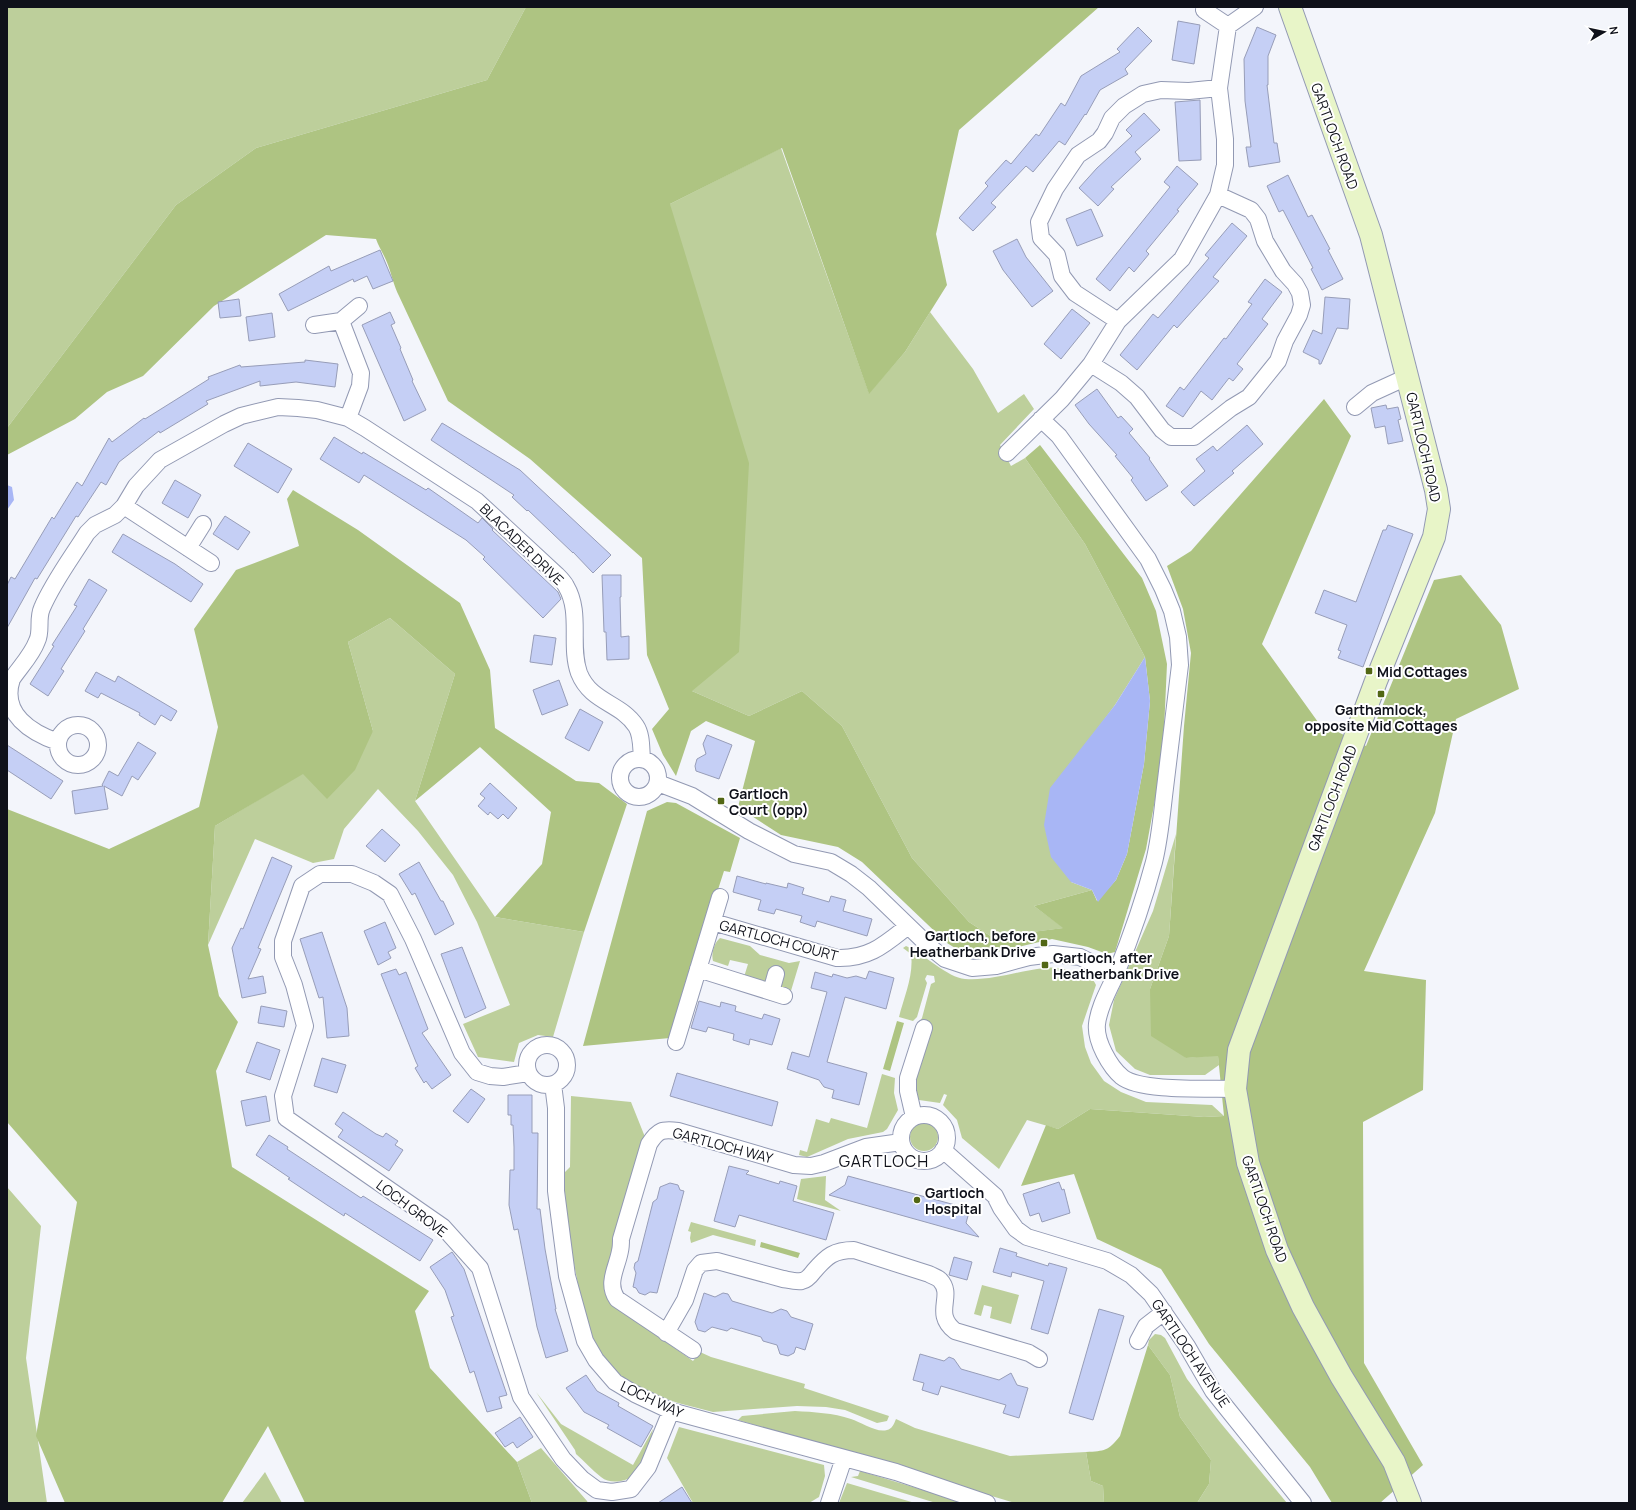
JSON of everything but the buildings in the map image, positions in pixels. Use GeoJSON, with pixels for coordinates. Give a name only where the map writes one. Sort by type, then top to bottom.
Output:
{"type":"FeatureCollection","features":[{"type":"Feature","properties":{"kind":"main road","name":"GARTLOCH ROAD"},"geometry":{"type":"LineString","coordinates":[[1290,7],[1371,235],[1436,490],[1438,509],[1434,537],[1376,681],[1239,1050],[1235,1089],[1248,1163],[1277,1250],[1303,1307],[1341,1376],[1394,1462],[1410,1503]]}},
{"type":"Feature","properties":{"kind":"street"},"geometry":{"type":"LineString","coordinates":[[1008,453],[1062,399],[1091,364],[1118,322],[1182,259],[1218,195],[1225,164],[1225,139],[1219,88],[1228,26],[1255,7]]}},
{"type":"Feature","properties":{"kind":"street"},"geometry":{"type":"LineString","coordinates":[[1204,10],[1228,26]]}},
{"type":"Feature","properties":{"kind":"street"},"geometry":{"type":"LineString","coordinates":[[1118,322],[1075,293],[1062,276],[1057,255],[1041,238],[1039,222],[1055,188],[1078,155],[1099,141],[1105,133],[1112,118],[1124,106],[1143,94],[1161,90],[1189,91],[1219,88]]}},
{"type":"Feature","properties":{"kind":"street"},"geometry":{"type":"LineString","coordinates":[[1091,364],[1121,382],[1137,397],[1162,430],[1171,437],[1194,437],[1231,408],[1249,397],[1278,361],[1285,341],[1302,305],[1300,293],[1265,241],[1258,219],[1251,210],[1218,195]]}},
{"type":"Feature","properties":{"kind":"street"},"geometry":{"type":"LineString","coordinates":[[314,325],[341,322],[359,306]]}},
{"type":"Feature","properties":{"kind":"street"},"geometry":{"type":"LineString","coordinates":[[341,322],[361,373],[360,386],[348,418]]}},
{"type":"Feature","properties":{"kind":"street"},"geometry":{"type":"LineString","coordinates":[[1355,407],[1372,393],[1407,377]]}},
{"type":"Feature","properties":{"kind":"street","name":"BLACADER DRIVE"},"geometry":{"type":"LineString","coordinates":[[58,742],[37,735],[20,724],[10,712],[7,692],[12,680],[37,642],[41,610],[67,564],[87,533],[94,525],[115,515],[124,506],[136,486],[160,460],[218,427],[241,416],[278,407],[317,410],[348,418],[477,501],[557,575],[566,586],[572,600],[575,614],[575,656],[579,673],[588,688],[601,700],[622,712],[636,727],[640,740],[642,759]]}},
{"type":"Feature","properties":{"kind":"street"},"geometry":{"type":"LineString","coordinates":[[1042,419],[1059,436],[1148,559],[1164,589],[1172,611],[1178,637],[1180,665],[1154,861],[1140,911],[1116,975],[1101,1008],[1097,1026],[1099,1043],[1109,1062],[1122,1077],[1135,1084],[1152,1087],[1235,1089]]}},
{"type":"Feature","properties":{"kind":"street"},"geometry":{"type":"LineString","coordinates":[[124,506],[211,563]]}},
{"type":"Feature","properties":{"kind":"street"},"geometry":{"type":"LineString","coordinates":[[188,548],[203,524]]}},
{"type":"Feature","properties":{"kind":"street"},"geometry":{"type":"LineString","coordinates":[[634,759],[642,759],[655,767],[658,775],[658,783],[655,789],[649,794],[643,797],[635,797],[624,790],[620,783],[620,775],[622,768],[627,762],[634,759]]}},
{"type":"Feature","properties":{"kind":"street"},"geometry":{"type":"LineString","coordinates":[[658,783],[692,796],[749,831],[794,854],[831,862],[852,874],[869,888],[930,947],[945,959],[972,968],[996,966],[1029,957],[1053,954],[1080,957],[1116,975]]}},
{"type":"Feature","properties":{"kind":"street","name":"LOCH GROVE"},"geometry":{"type":"LineString","coordinates":[[528,1073],[503,1078],[476,1072],[462,1053],[413,939],[390,894],[374,883],[352,874],[320,874],[302,886],[283,941],[283,957],[294,984],[305,1026],[283,1096],[286,1118],[443,1228],[480,1268],[521,1397],[563,1459],[592,1487],[597,1490],[612,1492],[631,1489],[648,1467],[671,1411]]}},
{"type":"Feature","properties":{"kind":"street","name":"GARTLOCH COURT"},"geometry":{"type":"LineString","coordinates":[[676,1042],[720,897]]}},
{"type":"Feature","properties":{"kind":"street","name":"GARTLOCH COURT"},"geometry":{"type":"LineString","coordinates":[[713,922],[837,958],[848,958],[876,951],[908,926]]}},
{"type":"Feature","properties":{"kind":"street"},"geometry":{"type":"LineString","coordinates":[[698,969],[778,994],[776,974]]}},
{"type":"Feature","properties":{"kind":"street"},"geometry":{"type":"LineString","coordinates":[[914,1117],[908,1090],[908,1078],[924,1028]]}},
{"type":"Feature","properties":{"kind":"street"},"geometry":{"type":"LineString","coordinates":[[547,1044],[553,1046],[564,1054],[567,1065],[563,1077],[553,1084],[547,1085],[536,1082],[528,1073],[527,1060],[534,1049],[547,1044]]}},
{"type":"Feature","properties":{"kind":"street","name":"LOCH WAY"},"geometry":{"type":"LineString","coordinates":[[553,1084],[556,1108],[556,1191],[568,1276],[585,1341],[596,1360],[615,1382],[635,1394],[671,1411],[896,1472],[987,1503]]}},
{"type":"Feature","properties":{"kind":"street"},"geometry":{"type":"LineString","coordinates":[[921,1115],[929,1115],[936,1118],[945,1129],[947,1136],[943,1150],[938,1156],[931,1160],[916,1160],[909,1156],[904,1150],[901,1142],[903,1127],[908,1121],[921,1115]]}},
{"type":"Feature","properties":{"kind":"street","name":"GARTLOCH WAY"},"geometry":{"type":"LineString","coordinates":[[693,1350],[617,1299],[611,1286],[623,1232],[649,1144],[655,1135],[661,1131],[678,1131],[794,1165],[811,1166],[824,1163],[866,1147],[901,1142]]}},
{"type":"Feature","properties":{"kind":"street","name":"GARTLOCH AVENUE"},"geometry":{"type":"LineString","coordinates":[[943,1150],[994,1196],[1016,1229],[1027,1237],[1107,1261],[1131,1275],[1151,1294],[1187,1346],[1213,1391],[1303,1503]]}},
{"type":"Feature","properties":{"kind":"street"},"geometry":{"type":"LineString","coordinates":[[666,1333],[685,1300],[695,1270],[703,1262],[717,1261],[783,1279],[802,1281],[810,1276],[823,1261],[833,1253],[843,1250],[854,1250],[929,1274],[940,1279],[944,1286],[945,1294],[943,1316],[948,1326],[955,1331],[1029,1353],[1039,1359]]}},
{"type":"Feature","properties":{"kind":"street"},"geometry":{"type":"LineString","coordinates":[[1138,1341],[1146,1326],[1164,1312]]}},
{"type":"Feature","properties":{"kind":"street"},"geometry":{"type":"LineString","coordinates":[[829,1503],[844,1458]]}},
{"type":"Feature","properties":{"kind":"green space"},"geometry":{"type":"Polygon","coordinates":[[[7,7],[526,7],[487,80],[256,148],[176,205],[7,428],[7,7]]]}},
{"type":"Feature","properties":{"kind":"green space"},"geometry":{"type":"Polygon","coordinates":[[[526,7],[1099,7],[959,130],[936,234],[947,285],[905,352],[869,394],[782,148],[670,204],[749,463],[739,652],[692,691],[749,716],[802,691],[842,726],[912,858],[969,922],[992,937],[1063,928],[1034,906],[1092,890],[1097,901],[1116,880],[1127,854],[1144,764],[1150,701],[1145,657],[1085,544],[1025,458],[1040,445],[1142,578],[1156,611],[1167,664],[1164,730],[1157,789],[1146,849],[1115,952],[1107,954],[1088,947],[1052,939],[993,953],[968,956],[947,943],[862,862],[838,847],[781,835],[738,807],[755,741],[706,721],[691,731],[676,776],[663,755],[652,729],[669,709],[647,655],[642,558],[530,459],[448,401],[397,292],[387,262],[376,239],[326,235],[214,306],[143,376],[107,392],[75,419],[7,455],[7,428],[176,205],[256,148],[487,80],[526,7]]]}},
{"type":"Feature","properties":{"kind":"green space"},"geometry":{"type":"Polygon","coordinates":[[[781,148],[869,393],[905,352],[930,312],[973,369],[998,413],[1024,394],[1034,409],[1000,445],[1011,466],[1025,458],[1085,544],[1145,657],[1115,705],[1090,739],[1071,882],[1092,890],[1034,906],[1064,928],[992,937],[969,922],[912,858],[842,726],[802,691],[749,716],[692,691],[670,204],[781,148]]]}},
{"type":"Feature","properties":{"kind":"green space"},"geometry":{"type":"Polygon","coordinates":[[[1324,399],[1351,436],[1262,644],[1318,722],[1366,746],[1434,580],[1461,575],[1501,625],[1519,689],[1456,719],[1435,813],[1364,971],[1426,980],[1423,1090],[1363,1122],[1364,1363],[1423,1465],[1380,1503],[1332,1503],[1310,1467],[1209,1344],[1161,1269],[1097,1239],[1074,1174],[1021,1186],[1046,1125],[1058,1129],[1090,1109],[1204,1117],[1224,1116],[1218,1056],[1186,1058],[1151,1036],[1150,989],[1169,936],[1184,726],[1191,653],[1183,609],[1167,566],[1191,551],[1324,399]]]}},
{"type":"Feature","properties":{"kind":"green space"},"geometry":{"type":"Polygon","coordinates":[[[293,490],[358,530],[460,603],[490,670],[495,728],[576,781],[599,783],[627,804],[584,932],[495,917],[542,864],[551,812],[480,747],[415,801],[455,674],[390,618],[348,642],[373,731],[355,770],[327,799],[303,774],[215,826],[208,945],[219,996],[238,1022],[216,1071],[232,1167],[429,1291],[415,1311],[430,1368],[517,1462],[532,1503],[305,1503],[268,1426],[222,1503],[65,1503],[36,1436],[77,1202],[7,1122],[7,809],[109,849],[199,807],[218,727],[194,629],[236,570],[299,546],[287,499],[293,490]]]}},
{"type":"Feature","properties":{"kind":"green space"},"geometry":{"type":"Polygon","coordinates":[[[390,618],[455,674],[415,801],[495,917],[584,932],[553,1037],[538,1035],[519,1043],[514,1062],[478,1057],[463,1024],[510,1005],[477,922],[453,875],[418,831],[378,789],[344,829],[334,859],[313,863],[255,839],[208,945],[215,826],[373,731],[348,642],[390,618]]]}},
{"type":"Feature","properties":{"kind":"green space"},"geometry":{"type":"Polygon","coordinates":[[[667,802],[676,803],[740,838],[730,872],[724,871],[670,1038],[583,1046],[647,811],[667,802]]]}},
{"type":"Feature","properties":{"kind":"green space"},"geometry":{"type":"Polygon","coordinates":[[[1176,834],[1169,936],[1150,989],[1186,1058],[1218,1055],[1219,1065],[1205,1075],[1150,1075],[1135,1069],[1116,1051],[1109,1025],[1114,1000],[1153,911],[1176,834]]]}},
{"type":"Feature","properties":{"kind":"green space"},"geometry":{"type":"Polygon","coordinates":[[[720,938],[750,946],[760,955],[789,963],[800,961],[787,1004],[784,1003],[780,984],[768,980],[764,982],[744,977],[748,964],[730,960],[728,966],[713,961],[712,955],[716,943],[720,938]]]}},
{"type":"Feature","properties":{"kind":"green space"},"geometry":{"type":"Polygon","coordinates":[[[906,946],[958,978],[985,979],[1034,969],[1048,968],[1058,968],[1088,976],[1096,985],[1082,1026],[1085,1047],[1091,1063],[1104,1081],[1121,1092],[1146,1102],[1212,1105],[1224,1116],[1204,1117],[1090,1109],[1058,1129],[1027,1120],[999,1169],[962,1138],[957,1120],[943,1105],[947,1095],[944,1094],[940,1103],[919,1100],[913,1092],[919,1022],[922,1018],[931,984],[935,982],[934,976],[927,975],[925,979],[927,983],[917,1017],[913,1021],[899,1017],[908,986],[912,962],[911,954],[903,948],[906,946]]]}},
{"type":"Feature","properties":{"kind":"green space"},"geometry":{"type":"Polygon","coordinates":[[[897,1021],[904,1023],[890,1071],[883,1069],[897,1021]]]}},
{"type":"Feature","properties":{"kind":"green space"},"geometry":{"type":"Polygon","coordinates":[[[882,1074],[895,1078],[894,1093],[898,1110],[887,1129],[883,1132],[848,1139],[807,1157],[799,1155],[800,1150],[807,1152],[816,1119],[829,1123],[831,1118],[867,1128],[882,1074]]]}},
{"type":"Feature","properties":{"kind":"green space"},"geometry":{"type":"Polygon","coordinates":[[[571,1096],[631,1102],[645,1137],[604,1282],[605,1294],[611,1303],[693,1361],[700,1352],[711,1357],[805,1384],[804,1388],[889,1416],[887,1421],[877,1423],[845,1410],[826,1407],[797,1406],[713,1412],[678,1403],[637,1389],[619,1375],[604,1359],[595,1345],[583,1309],[567,1229],[564,1173],[570,1167],[571,1096]]]}},
{"type":"Feature","properties":{"kind":"green space"},"geometry":{"type":"Polygon","coordinates":[[[924,1123],[934,1127],[938,1137],[934,1147],[924,1151],[914,1147],[910,1137],[914,1127],[924,1123]]]}},
{"type":"Feature","properties":{"kind":"green space"},"geometry":{"type":"Polygon","coordinates":[[[826,1176],[825,1200],[841,1211],[797,1199],[801,1179],[826,1176]]]}},
{"type":"Feature","properties":{"kind":"green space"},"geometry":{"type":"Polygon","coordinates":[[[7,1187],[41,1226],[26,1358],[47,1503],[7,1503],[7,1187]]]}},
{"type":"Feature","properties":{"kind":"green space"},"geometry":{"type":"Polygon","coordinates":[[[691,1222],[756,1240],[755,1246],[713,1235],[691,1243],[691,1232],[688,1231],[691,1222]]]}},
{"type":"Feature","properties":{"kind":"green space"},"geometry":{"type":"Polygon","coordinates":[[[761,1242],[800,1253],[798,1258],[760,1247],[761,1242]]]}},
{"type":"Feature","properties":{"kind":"green space"},"geometry":{"type":"Polygon","coordinates":[[[982,1285],[1019,1295],[1011,1324],[990,1318],[992,1307],[984,1305],[981,1316],[974,1314],[982,1285]]]}},
{"type":"Feature","properties":{"kind":"green space"},"geometry":{"type":"Polygon","coordinates":[[[1155,1334],[1161,1335],[1165,1338],[1187,1379],[1219,1421],[1287,1503],[1197,1503],[1209,1484],[1211,1460],[1180,1417],[1170,1375],[1148,1345],[1149,1340],[1155,1334]]]}},
{"type":"Feature","properties":{"kind":"green space"},"geometry":{"type":"Polygon","coordinates":[[[1148,1345],[1170,1375],[1180,1417],[1211,1460],[1209,1484],[1197,1503],[1104,1503],[1103,1486],[1091,1481],[1086,1452],[1106,1449],[1120,1436],[1148,1345]]]}},
{"type":"Feature","properties":{"kind":"green space"},"geometry":{"type":"Polygon","coordinates":[[[536,1392],[561,1424],[633,1465],[653,1429],[650,1445],[640,1468],[635,1474],[621,1481],[616,1482],[606,1480],[601,1477],[576,1454],[575,1450],[536,1392]]]}},
{"type":"Feature","properties":{"kind":"green space"},"geometry":{"type":"Polygon","coordinates":[[[795,1411],[837,1415],[855,1420],[873,1429],[883,1431],[890,1429],[896,1419],[915,1428],[1010,1456],[1086,1452],[1091,1481],[1103,1486],[1104,1503],[1015,1503],[738,1420],[742,1416],[795,1411]]]}},
{"type":"Feature","properties":{"kind":"green space"},"geometry":{"type":"Polygon","coordinates":[[[679,1427],[824,1465],[825,1476],[819,1497],[809,1503],[693,1503],[667,1458],[679,1427]]]}},
{"type":"Feature","properties":{"kind":"green space"},"geometry":{"type":"Polygon","coordinates":[[[541,1448],[588,1503],[532,1503],[517,1462],[541,1448]]]}},
{"type":"Feature","properties":{"kind":"green space"},"geometry":{"type":"Polygon","coordinates":[[[860,1471],[966,1503],[936,1503],[851,1477],[858,1476],[860,1471]]]}},
{"type":"Feature","properties":{"kind":"green space"},"geometry":{"type":"Polygon","coordinates":[[[265,1472],[282,1503],[242,1503],[265,1472]]]}},
{"type":"Feature","properties":{"kind":"green space"},"geometry":{"type":"Polygon","coordinates":[[[847,1483],[915,1503],[839,1503],[847,1483]]]}},
{"type":"Feature","properties":{"kind":"water"},"geometry":{"type":"Polygon","coordinates":[[[7,485],[12,487],[14,500],[7,510],[7,485]]]}},
{"type":"Feature","properties":{"kind":"water"},"geometry":{"type":"Polygon","coordinates":[[[1145,657],[1150,701],[1144,764],[1127,854],[1116,880],[1098,902],[1092,890],[1071,882],[1051,857],[1044,825],[1050,788],[1115,705],[1145,657]]]}},
{"type":"Feature","properties":{"kind":"place","name":"Mid Cottages"},"geometry":{"type":"Point","coordinates":[1369,671]}},
{"type":"Feature","properties":{"kind":"place","name":"Garthamlock, opposite Mid Cottages"},"geometry":{"type":"Point","coordinates":[1381,694]}},
{"type":"Feature","properties":{"kind":"place","name":"Gartloch Court (opp)"},"geometry":{"type":"Point","coordinates":[721,801]}},
{"type":"Feature","properties":{"kind":"place","name":"Gartloch, before Heatherbank Drive"},"geometry":{"type":"Point","coordinates":[1044,943]}},
{"type":"Feature","properties":{"kind":"place","name":"Gartloch, after Heatherbank Drive"},"geometry":{"type":"Point","coordinates":[1045,965]}},
{"type":"Feature","properties":{"kind":"place","name":"Gartloch Hospital"},"geometry":{"type":"Point","coordinates":[917,1200]}},
{"type":"Feature","properties":{"kind":"district","name":"GARTLOCH"},"geometry":{"type":"Point","coordinates":[884,1161]}}]}
